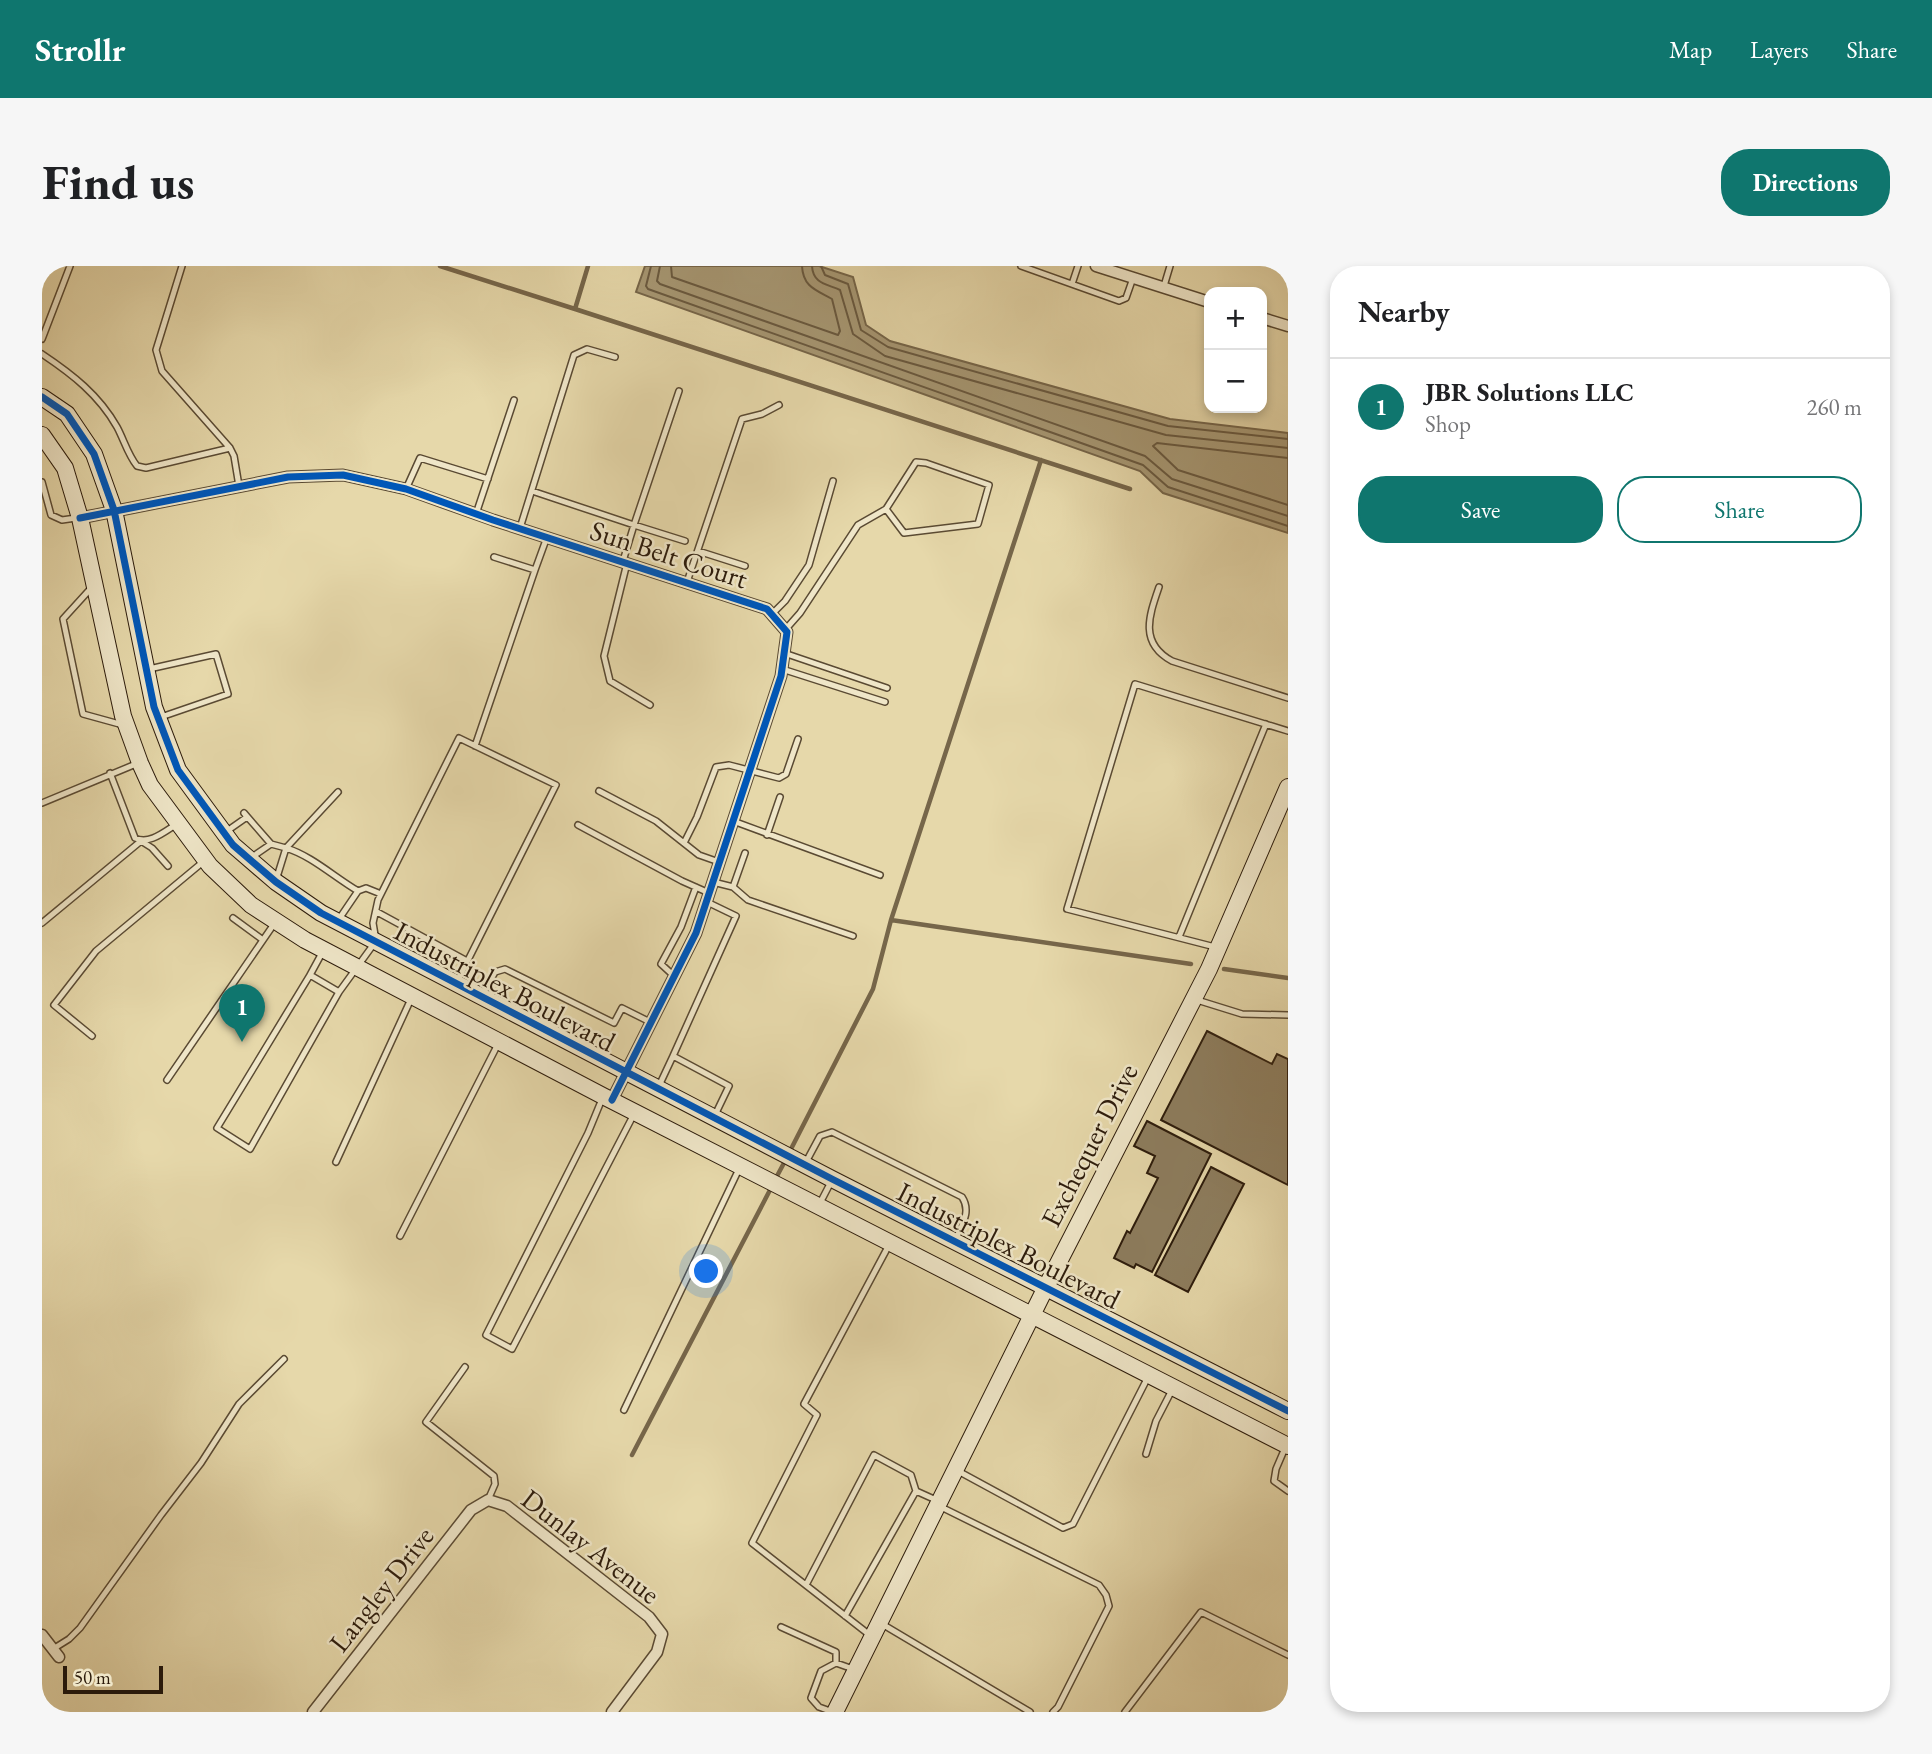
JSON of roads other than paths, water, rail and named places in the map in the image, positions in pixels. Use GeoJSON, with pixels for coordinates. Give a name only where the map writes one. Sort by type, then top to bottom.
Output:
{"type":"FeatureCollection","features":[{"type":"Feature","properties":{"kind":"street"},"geometry":{"type":"LineString","coordinates":[[1096,266],[1204,300]]}},
{"type":"Feature","properties":{"kind":"street"},"geometry":{"type":"LineString","coordinates":[[1267,320],[1288,326]]}},
{"type":"Feature","properties":{"kind":"street","name":"Industriplex Boulevard"},"geometry":{"type":"LineString","coordinates":[[42,397],[67,414],[94,454],[114,510],[158,718],[181,774],[233,845],[276,882],[337,921],[481,997],[1288,1411]]}},
{"type":"Feature","properties":{"kind":"street","name":"Industriplex Boulevard"},"geometry":{"type":"LineString","coordinates":[[42,435],[65,468],[80,518],[126,726],[140,763],[154,790],[205,860],[251,905],[324,950],[412,996],[1287,1446]]}},
{"type":"Feature","properties":{"kind":"street","name":"Sun Belt Court"},"geometry":{"type":"LineString","coordinates":[[80,518],[288,477],[342,475],[407,489],[766,609],[785,629]]}},
{"type":"Feature","properties":{"kind":"street"},"geometry":{"type":"LineString","coordinates":[[608,1098],[627,1073],[695,933],[782,669],[788,632],[785,629]]}},
{"type":"Feature","properties":{"kind":"street"},"geometry":{"type":"LineString","coordinates":[[154,790],[181,774]]}},
{"type":"Feature","properties":{"kind":"street","name":"Exchequer Drive"},"geometry":{"type":"LineString","coordinates":[[834,1712],[1046,1287],[1194,999],[1288,787]]}},
{"type":"Feature","properties":{"kind":"street","name":"Dunlay Avenue"},"geometry":{"type":"LineString","coordinates":[[488,1500],[507,1506],[649,1617],[662,1634],[657,1652],[612,1712]]}},
{"type":"Feature","properties":{"kind":"street","name":"Langley Drive"},"geometry":{"type":"LineString","coordinates":[[313,1712],[471,1510],[488,1500]]}},
{"type":"Feature","properties":{"kind":"street"},"geometry":{"type":"LineString","coordinates":[[42,1635],[56,1653]]}},
{"type":"Feature","properties":{"kind":"lane"},"geometry":{"type":"LineString","coordinates":[[42,339],[70,266]]}},
{"type":"Feature","properties":{"kind":"lane"},"geometry":{"type":"LineString","coordinates":[[182,266],[156,350],[157,360],[162,371],[230,448],[239,487]]}},
{"type":"Feature","properties":{"kind":"lane"},"geometry":{"type":"LineString","coordinates":[[1021,266],[1119,301],[1126,298],[1133,278]]}},
{"type":"Feature","properties":{"kind":"lane"},"geometry":{"type":"LineString","coordinates":[[1048,276],[1051,266]]}},
{"type":"Feature","properties":{"kind":"lane"},"geometry":{"type":"LineString","coordinates":[[1072,284],[1078,266]]}},
{"type":"Feature","properties":{"kind":"lane"},"geometry":{"type":"LineString","coordinates":[[1163,287],[1170,266]]}},
{"type":"Feature","properties":{"kind":"lane"},"geometry":{"type":"LineString","coordinates":[[520,528],[574,355],[587,349],[615,358]]}},
{"type":"Feature","properties":{"kind":"lane"},"geometry":{"type":"LineString","coordinates":[[42,354],[77,378],[96,397],[116,425],[137,466],[146,468],[230,448]]}},
{"type":"Feature","properties":{"kind":"lane"},"geometry":{"type":"LineString","coordinates":[[650,705],[610,681],[604,656],[634,525],[679,391]]}},
{"type":"Feature","properties":{"kind":"lane"},"geometry":{"type":"LineString","coordinates":[[477,514],[514,400]]}},
{"type":"Feature","properties":{"kind":"lane"},"geometry":{"type":"LineString","coordinates":[[687,582],[741,419],[762,414],[779,405]]}},
{"type":"Feature","properties":{"kind":"lane"},"geometry":{"type":"LineString","coordinates":[[407,489],[420,458],[488,480]]}},
{"type":"Feature","properties":{"kind":"lane"},"geometry":{"type":"LineString","coordinates":[[785,629],[800,613],[858,525],[886,509],[916,462],[989,485],[978,524],[904,533],[886,509]]}},
{"type":"Feature","properties":{"kind":"lane"},"geometry":{"type":"LineString","coordinates":[[772,614],[785,601],[809,565],[833,481]]}},
{"type":"Feature","properties":{"kind":"lane"},"geometry":{"type":"LineString","coordinates":[[42,482],[51,515],[62,520],[80,518]]}},
{"type":"Feature","properties":{"kind":"lane"},"geometry":{"type":"LineString","coordinates":[[531,491],[685,541]]}},
{"type":"Feature","properties":{"kind":"lane"},"geometry":{"type":"LineString","coordinates":[[475,746],[547,537]]}},
{"type":"Feature","properties":{"kind":"lane"},"geometry":{"type":"LineString","coordinates":[[698,551],[745,566]]}},
{"type":"Feature","properties":{"kind":"lane"},"geometry":{"type":"LineString","coordinates":[[494,557],[535,570]]}},
{"type":"Feature","properties":{"kind":"lane"},"geometry":{"type":"LineString","coordinates":[[95,584],[63,618],[83,714],[126,726]]}},
{"type":"Feature","properties":{"kind":"lane"},"geometry":{"type":"LineString","coordinates":[[1159,587],[1148,625],[1151,638],[1161,655],[1172,661],[1288,698]]}},
{"type":"Feature","properties":{"kind":"lane"},"geometry":{"type":"LineString","coordinates":[[146,670],[216,653],[228,694],[158,718]]}},
{"type":"Feature","properties":{"kind":"lane"},"geometry":{"type":"LineString","coordinates":[[784,653],[887,688]]}},
{"type":"Feature","properties":{"kind":"lane"},"geometry":{"type":"LineString","coordinates":[[782,669],[885,702]]}},
{"type":"Feature","properties":{"kind":"lane"},"geometry":{"type":"LineString","coordinates":[[1218,947],[1066,908],[1135,684],[1288,731]]}},
{"type":"Feature","properties":{"kind":"lane"},"geometry":{"type":"LineString","coordinates":[[1179,937],[1266,724]]}},
{"type":"Feature","properties":{"kind":"lane"},"geometry":{"type":"LineString","coordinates":[[324,950],[216,1128],[250,1149],[339,992],[376,941],[373,923],[380,894],[459,738],[556,785],[457,984]]}},
{"type":"Feature","properties":{"kind":"lane"},"geometry":{"type":"LineString","coordinates":[[684,843],[716,767],[729,765],[779,778],[786,774],[798,739]]}},
{"type":"Feature","properties":{"kind":"lane"},"geometry":{"type":"LineString","coordinates":[[42,803],[140,763]]}},
{"type":"Feature","properties":{"kind":"lane"},"geometry":{"type":"LineString","coordinates":[[110,773],[135,838],[152,848],[168,866]]}},
{"type":"Feature","properties":{"kind":"lane"},"geometry":{"type":"LineString","coordinates":[[599,791],[656,821],[699,855],[719,862]]}},
{"type":"Feature","properties":{"kind":"lane"},"geometry":{"type":"LineString","coordinates":[[276,882],[286,848],[338,792]]}},
{"type":"Feature","properties":{"kind":"lane"},"geometry":{"type":"LineString","coordinates":[[767,835],[780,797]]}},
{"type":"Feature","properties":{"kind":"lane"},"geometry":{"type":"LineString","coordinates":[[224,833],[245,815],[271,844],[303,854],[358,891]]}},
{"type":"Feature","properties":{"kind":"lane"},"geometry":{"type":"LineString","coordinates":[[733,821],[880,875]]}},
{"type":"Feature","properties":{"kind":"lane"},"geometry":{"type":"LineString","coordinates":[[42,923],[141,841],[152,839],[178,823]]}},
{"type":"Feature","properties":{"kind":"lane"},"geometry":{"type":"LineString","coordinates":[[578,825],[709,892],[736,916],[657,1089]]}},
{"type":"Feature","properties":{"kind":"lane"},"geometry":{"type":"LineString","coordinates":[[249,859],[271,844]]}},
{"type":"Feature","properties":{"kind":"lane"},"geometry":{"type":"LineString","coordinates":[[733,887],[745,853]]}},
{"type":"Feature","properties":{"kind":"lane"},"geometry":{"type":"LineString","coordinates":[[92,1036],[54,1005],[96,951],[205,860]]}},
{"type":"Feature","properties":{"kind":"lane"},"geometry":{"type":"LineString","coordinates":[[674,977],[662,964],[681,927],[696,887]]}},
{"type":"Feature","properties":{"kind":"lane"},"geometry":{"type":"LineString","coordinates":[[709,892],[733,887]]}},
{"type":"Feature","properties":{"kind":"lane"},"geometry":{"type":"LineString","coordinates":[[733,887],[748,900],[853,936]]}},
{"type":"Feature","properties":{"kind":"lane"},"geometry":{"type":"LineString","coordinates":[[337,921],[358,891],[366,888],[380,894]]}},
{"type":"Feature","properties":{"kind":"lane"},"geometry":{"type":"LineString","coordinates":[[377,912],[467,961]]}},
{"type":"Feature","properties":{"kind":"lane"},"geometry":{"type":"LineString","coordinates":[[233,918],[263,940]]}},
{"type":"Feature","properties":{"kind":"lane"},"geometry":{"type":"LineString","coordinates":[[167,1080],[276,921]]}},
{"type":"Feature","properties":{"kind":"lane"},"geometry":{"type":"LineString","coordinates":[[481,997],[495,972],[505,969],[614,1023],[622,1008],[652,1023]]}},
{"type":"Feature","properties":{"kind":"lane"},"geometry":{"type":"LineString","coordinates":[[310,975],[339,992]]}},
{"type":"Feature","properties":{"kind":"lane"},"geometry":{"type":"LineString","coordinates":[[336,1162],[412,996]]}},
{"type":"Feature","properties":{"kind":"lane"},"geometry":{"type":"LineString","coordinates":[[1194,999],[1242,1014],[1288,1015]]}},
{"type":"Feature","properties":{"kind":"lane"},"geometry":{"type":"LineString","coordinates":[[400,1236],[499,1041]]}},
{"type":"Feature","properties":{"kind":"lane"},"geometry":{"type":"LineString","coordinates":[[673,1056],[729,1086],[714,1118]]}},
{"type":"Feature","properties":{"kind":"lane"},"geometry":{"type":"LineString","coordinates":[[608,1098],[486,1335],[512,1349],[635,1112]]}},
{"type":"Feature","properties":{"kind":"lane"},"geometry":{"type":"LineString","coordinates":[[805,1165],[820,1136],[832,1132],[962,1197],[967,1205],[967,1212],[955,1241]]}},
{"type":"Feature","properties":{"kind":"lane"},"geometry":{"type":"LineString","coordinates":[[624,1410],[741,1166]]}},
{"type":"Feature","properties":{"kind":"lane"},"geometry":{"type":"LineString","coordinates":[[819,1206],[832,1179]]}},
{"type":"Feature","properties":{"kind":"lane"},"geometry":{"type":"LineString","coordinates":[[890,1243],[804,1404],[817,1415],[752,1543],[845,1616],[1030,1712]]}},
{"type":"Feature","properties":{"kind":"lane"},"geometry":{"type":"LineString","coordinates":[[56,1653],[80,1628],[160,1515],[201,1463],[239,1404],[284,1359]]}},
{"type":"Feature","properties":{"kind":"lane"},"geometry":{"type":"LineString","coordinates":[[465,1367],[426,1422],[494,1476],[495,1485],[488,1500]]}},
{"type":"Feature","properties":{"kind":"lane"},"geometry":{"type":"LineString","coordinates":[[956,1470],[1063,1528],[1073,1524],[1149,1375]]}},
{"type":"Feature","properties":{"kind":"lane"},"geometry":{"type":"LineString","coordinates":[[1146,1454],[1156,1421],[1173,1387]]}},
{"type":"Feature","properties":{"kind":"lane"},"geometry":{"type":"LineString","coordinates":[[1287,1446],[1276,1469],[1274,1481],[1288,1490]]}},
{"type":"Feature","properties":{"kind":"lane"},"geometry":{"type":"LineString","coordinates":[[806,1585],[874,1455],[911,1475],[916,1492],[1099,1585],[1106,1595],[1109,1606],[1053,1712]]}},
{"type":"Feature","properties":{"kind":"lane"},"geometry":{"type":"LineString","coordinates":[[845,1616],[916,1492]]}},
{"type":"Feature","properties":{"kind":"lane"},"geometry":{"type":"LineString","coordinates":[[1125,1712],[1201,1612],[1288,1656]]}},
{"type":"Feature","properties":{"kind":"lane"},"geometry":{"type":"LineString","coordinates":[[781,1627],[836,1652],[836,1663]]}},
{"type":"Feature","properties":{"kind":"lane"},"geometry":{"type":"LineString","coordinates":[[834,1712],[819,1707],[811,1698],[821,1671],[836,1663],[856,1670]]}},
{"type":"Feature","properties":{"kind":"water"},"geometry":{"type":"Polygon","coordinates":[[[645,266],[819,266],[853,277],[866,325],[890,341],[1170,419],[1288,433],[1288,533],[1163,493],[1140,471],[636,292],[645,266]]]}},
{"type":"Feature","properties":{"kind":"waterway"},"geometry":{"type":"LineString","coordinates":[[440,266],[575,309],[588,266]]}},
{"type":"Feature","properties":{"kind":"waterway"},"geometry":{"type":"LineString","coordinates":[[575,309],[1130,489]]}},
{"type":"Feature","properties":{"kind":"waterway"},"geometry":{"type":"LineString","coordinates":[[1041,460],[891,920],[1191,964]]}},
{"type":"Feature","properties":{"kind":"waterway"},"geometry":{"type":"LineString","coordinates":[[791,1149],[873,989],[891,920]]}},
{"type":"Feature","properties":{"kind":"waterway"},"geometry":{"type":"LineString","coordinates":[[1224,969],[1288,978]]}},
{"type":"Feature","properties":{"kind":"waterway"},"geometry":{"type":"LineString","coordinates":[[777,1176],[784,1163]]}},
{"type":"Feature","properties":{"kind":"waterway"},"geometry":{"type":"LineString","coordinates":[[632,1455],[770,1190]]}},
{"type":"Feature","properties":{"kind":"place","name":"JBR Solutions LLC"},"geometry":{"type":"Point","coordinates":[242,1042]}}]}
